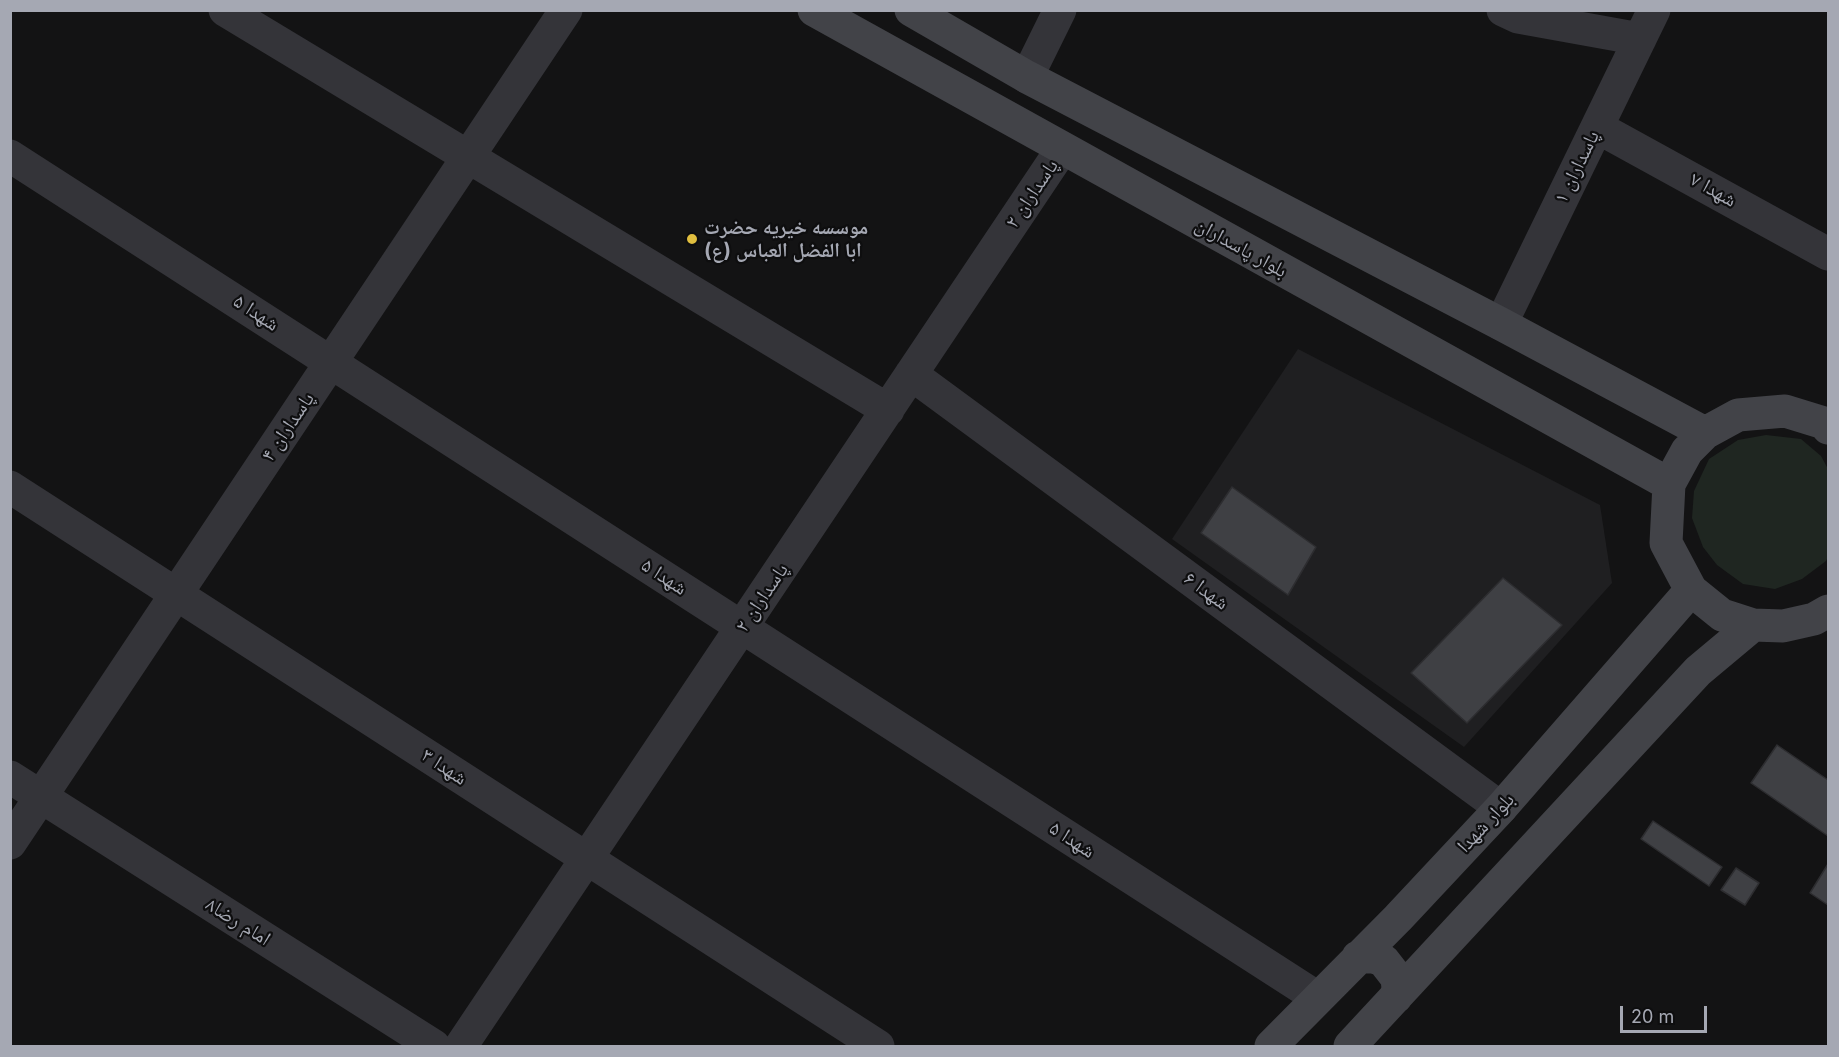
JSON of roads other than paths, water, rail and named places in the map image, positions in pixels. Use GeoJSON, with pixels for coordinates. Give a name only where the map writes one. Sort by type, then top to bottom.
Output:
{"type":"FeatureCollection","features":[{"type":"Feature","properties":{"kind":"main road","name":"بلوار پاسداران"},"geometry":{"type":"LineString","coordinates":[[814,10],[1669,484]]}},
{"type":"Feature","properties":{"kind":"main road"},"geometry":{"type":"LineString","coordinates":[[911,10],[1028,77],[1705,433]]}},
{"type":"Feature","properties":{"kind":"main road"},"geometry":{"type":"LineString","coordinates":[[1827,423],[1785,411],[1738,415],[1705,433],[1687,451],[1669,484],[1666,543],[1691,590],[1722,615],[1753,625],[1783,626],[1814,619],[1828,611]]}},
{"type":"Feature","properties":{"kind":"main road","name":"بلوار شهدا"},"geometry":{"type":"LineString","coordinates":[[1271,1047],[1398,918],[1500,808],[1691,590]]}},
{"type":"Feature","properties":{"kind":"main road"},"geometry":{"type":"LineString","coordinates":[[1350,1047],[1698,671],[1753,625]]}},
{"type":"Feature","properties":{"kind":"main road"},"geometry":{"type":"LineString","coordinates":[[1398,918],[1394,933],[1398,948],[1413,958],[1430,961]]}},
{"type":"Feature","properties":{"kind":"main road"},"geometry":{"type":"LineString","coordinates":[[1358,957],[1383,960],[1397,978],[1396,997]]}},
{"type":"Feature","properties":{"kind":"street"},"geometry":{"type":"LineString","coordinates":[[225,10],[888,410]]}},
{"type":"Feature","properties":{"kind":"street","name":"پاسداران ۴"},"geometry":{"type":"LineString","coordinates":[[10,843],[566,10]]}},
{"type":"Feature","properties":{"kind":"street"},"geometry":{"type":"LineString","coordinates":[[1028,77],[1059,10]]}},
{"type":"Feature","properties":{"kind":"street"},"geometry":{"type":"LineString","coordinates":[[1503,10],[1518,17],[1647,25]]}},
{"type":"Feature","properties":{"kind":"street","name":"پاسداران ۱"},"geometry":{"type":"LineString","coordinates":[[1501,324],[1647,25]]}},
{"type":"Feature","properties":{"kind":"street","name":"شهدا ۷"},"geometry":{"type":"LineString","coordinates":[[1597,127],[1828,254]]}},
{"type":"Feature","properties":{"kind":"street","name":"پاسداران ۲"},"geometry":{"type":"LineString","coordinates":[[461,1047],[1062,149]]}},
{"type":"Feature","properties":{"kind":"street","name":"شهدا ۵"},"geometry":{"type":"LineString","coordinates":[[10,156],[1318,998]]}},
{"type":"Feature","properties":{"kind":"street","name":"شهدا ۶"},"geometry":{"type":"LineString","coordinates":[[911,374],[1500,808]]}},
{"type":"Feature","properties":{"kind":"street","name":"شهدا ۳"},"geometry":{"type":"LineString","coordinates":[[10,487],[878,1047]]}},
{"type":"Feature","properties":{"kind":"street","name":"امام رضا۸"},"geometry":{"type":"LineString","coordinates":[[10,777],[434,1047]]}},
{"type":"Feature","properties":{"kind":"place","name":"موسسه خیریه حضرت ابا الفضل العباس (ع)"},"geometry":{"type":"Point","coordinates":[692,239]}}]}
